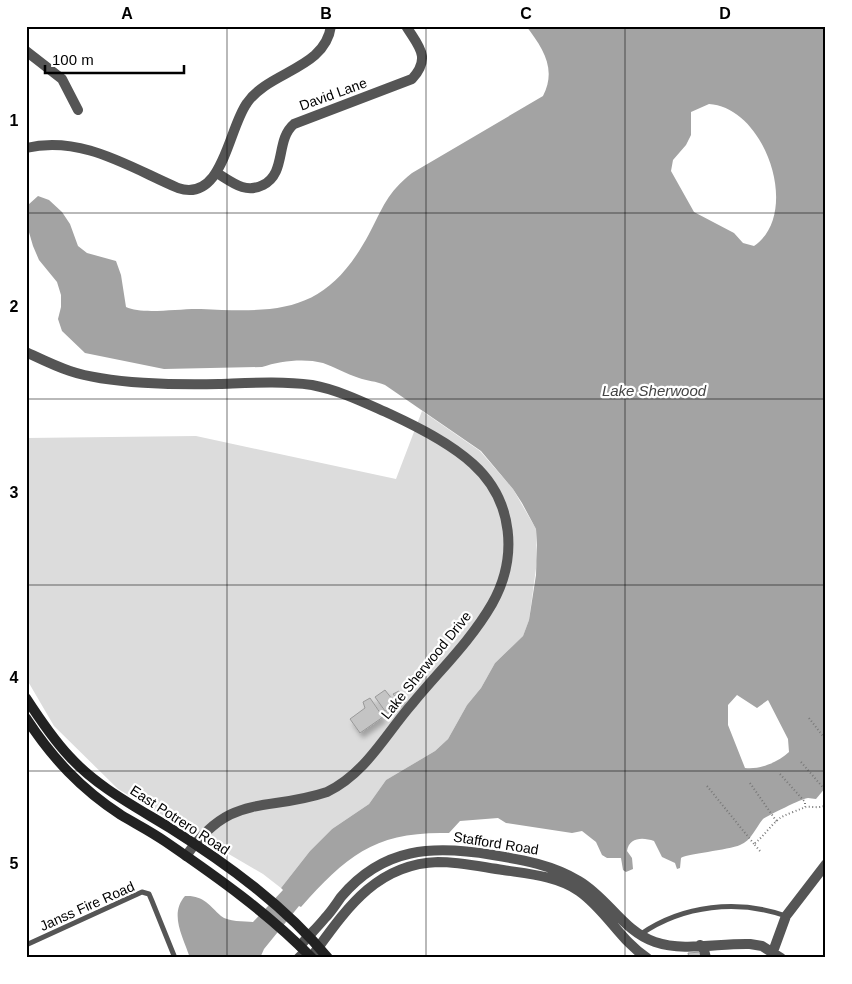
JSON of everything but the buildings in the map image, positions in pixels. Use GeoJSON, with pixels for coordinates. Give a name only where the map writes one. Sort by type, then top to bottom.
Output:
{"type":"FeatureCollection","features":[{"type":"Feature","properties":{"kind":"street"},"geometry":{"type":"LineString","coordinates":[[26,148],[55,144],[81,146],[187,191],[205,186],[217,174],[236,123],[249,100],[267,83],[316,54],[327,41],[331,26]]}},
{"type":"Feature","properties":{"kind":"street","name":"David Lane"},"geometry":{"type":"LineString","coordinates":[[217,174],[242,188],[256,188],[267,183],[276,172],[284,136],[294,124],[412,79],[421,66],[422,52],[406,26]]}},
{"type":"Feature","properties":{"kind":"street"},"geometry":{"type":"LineString","coordinates":[[26,51],[62,79],[78,110]]}},
{"type":"Feature","properties":{"kind":"street","name":"Lake Sherwood Drive"},"geometry":{"type":"LineString","coordinates":[[26,352],[70,371],[96,377],[187,384],[312,385],[336,392],[402,420],[458,452],[479,470],[504,510],[508,525],[510,549],[498,594],[464,646],[400,717],[370,760],[338,787],[328,792],[239,809],[223,818],[194,844],[186,856]]}},
{"type":"Feature","properties":{"kind":"street","name":"East Potrero Road"},"geometry":{"type":"LineString","coordinates":[[26,698],[69,756],[88,773],[120,798],[194,844],[256,888],[308,935],[328,958]]}},
{"type":"Feature","properties":{"kind":"street","name":"East Potrero Road"},"geometry":{"type":"LineString","coordinates":[[26,718],[59,764],[79,782],[120,814],[186,856],[246,898],[306,953]]}},
{"type":"Feature","properties":{"kind":"street","name":"Stafford Road"},"geometry":{"type":"LineString","coordinates":[[306,953],[308,935],[325,919],[341,897],[374,869],[408,852],[440,848],[487,854],[552,867],[594,891],[640,935],[670,946],[750,944],[775,956],[786,916],[826,864]]}},
{"type":"Feature","properties":{"kind":"street","name":"Stafford Road"},"geometry":{"type":"LineString","coordinates":[[306,953],[319,947],[348,908],[372,885],[406,868],[439,862],[532,874],[566,884],[591,900],[629,943],[646,958]]}},
{"type":"Feature","properties":{"kind":"street"},"geometry":{"type":"LineString","coordinates":[[700,945],[704,950],[706,958]]}},
{"type":"Feature","properties":{"kind":"lane","name":"Janss Fire Road"},"geometry":{"type":"LineString","coordinates":[[26,945],[142,892],[148,894],[152,901],[175,958]]}},
{"type":"Feature","properties":{"kind":"lane"},"geometry":{"type":"LineString","coordinates":[[640,935],[678,916],[709,908],[746,907],[769,910],[786,916]]}},
{"type":"Feature","properties":{"kind":"lane"},"geometry":{"type":"LineString","coordinates":[[295,958],[306,953]]}},
{"type":"Feature","properties":{"kind":"path"},"geometry":{"type":"LineString","coordinates":[[809,718],[826,740]]}},
{"type":"Feature","properties":{"kind":"path"},"geometry":{"type":"LineString","coordinates":[[800,762],[826,791]]}},
{"type":"Feature","properties":{"kind":"path"},"geometry":{"type":"LineString","coordinates":[[780,774],[805,802],[805,807]]}},
{"type":"Feature","properties":{"kind":"path"},"geometry":{"type":"LineString","coordinates":[[750,783],[777,822]]}},
{"type":"Feature","properties":{"kind":"path"},"geometry":{"type":"LineString","coordinates":[[707,786],[760,851]]}},
{"type":"Feature","properties":{"kind":"path"},"geometry":{"type":"LineString","coordinates":[[754,844],[780,818],[805,807],[825,806]]}},
{"type":"Feature","properties":{"kind":"shaded area"},"geometry":{"type":"Polygon","coordinates":[[[422,411],[480,451],[513,489],[536,529],[537,561],[529,620],[523,636],[495,663],[481,688],[467,705],[448,739],[435,751],[386,780],[369,804],[332,829],[310,851],[281,888],[263,874],[118,789],[54,726],[26,678],[26,438],[196,436],[396,479],[422,411]]]}},
{"type":"Feature","properties":{"kind":"water","name":"Lake Sherwood"},"geometry":{"type":"Polygon","coordinates":[[[526,26],[826,26],[826,787],[816,799],[805,799],[763,819],[744,843],[734,847],[684,856],[681,858],[680,868],[677,869],[675,863],[662,857],[654,841],[637,839],[628,846],[627,851],[632,858],[633,869],[626,872],[623,870],[621,858],[607,858],[602,855],[596,842],[582,831],[572,833],[506,823],[498,818],[460,821],[449,833],[424,833],[402,836],[365,850],[333,873],[301,907],[299,906],[264,949],[260,958],[190,958],[181,934],[178,918],[180,903],[185,896],[201,899],[224,918],[253,922],[283,890],[281,888],[310,851],[332,829],[369,804],[386,780],[435,751],[448,739],[467,705],[481,688],[495,663],[523,636],[529,620],[536,575],[536,529],[513,489],[481,451],[385,385],[362,379],[323,363],[300,360],[262,367],[164,369],[85,353],[62,331],[58,319],[61,295],[57,282],[39,260],[33,246],[26,222],[26,210],[28,205],[38,196],[49,200],[62,212],[70,224],[78,246],[87,253],[116,261],[121,275],[126,307],[142,311],[193,309],[256,310],[279,308],[300,302],[319,293],[337,279],[353,260],[391,194],[412,173],[543,96],[549,77],[546,59],[538,42],[526,26]],[[709,104],[691,112],[691,135],[686,145],[673,160],[671,171],[694,212],[734,233],[743,243],[754,246],[768,231],[775,210],[776,187],[770,164],[761,142],[746,123],[729,110],[709,104]],[[737,695],[728,705],[728,725],[745,768],[757,768],[768,764],[780,759],[789,752],[788,739],[768,700],[757,708],[737,695]]]}}]}
